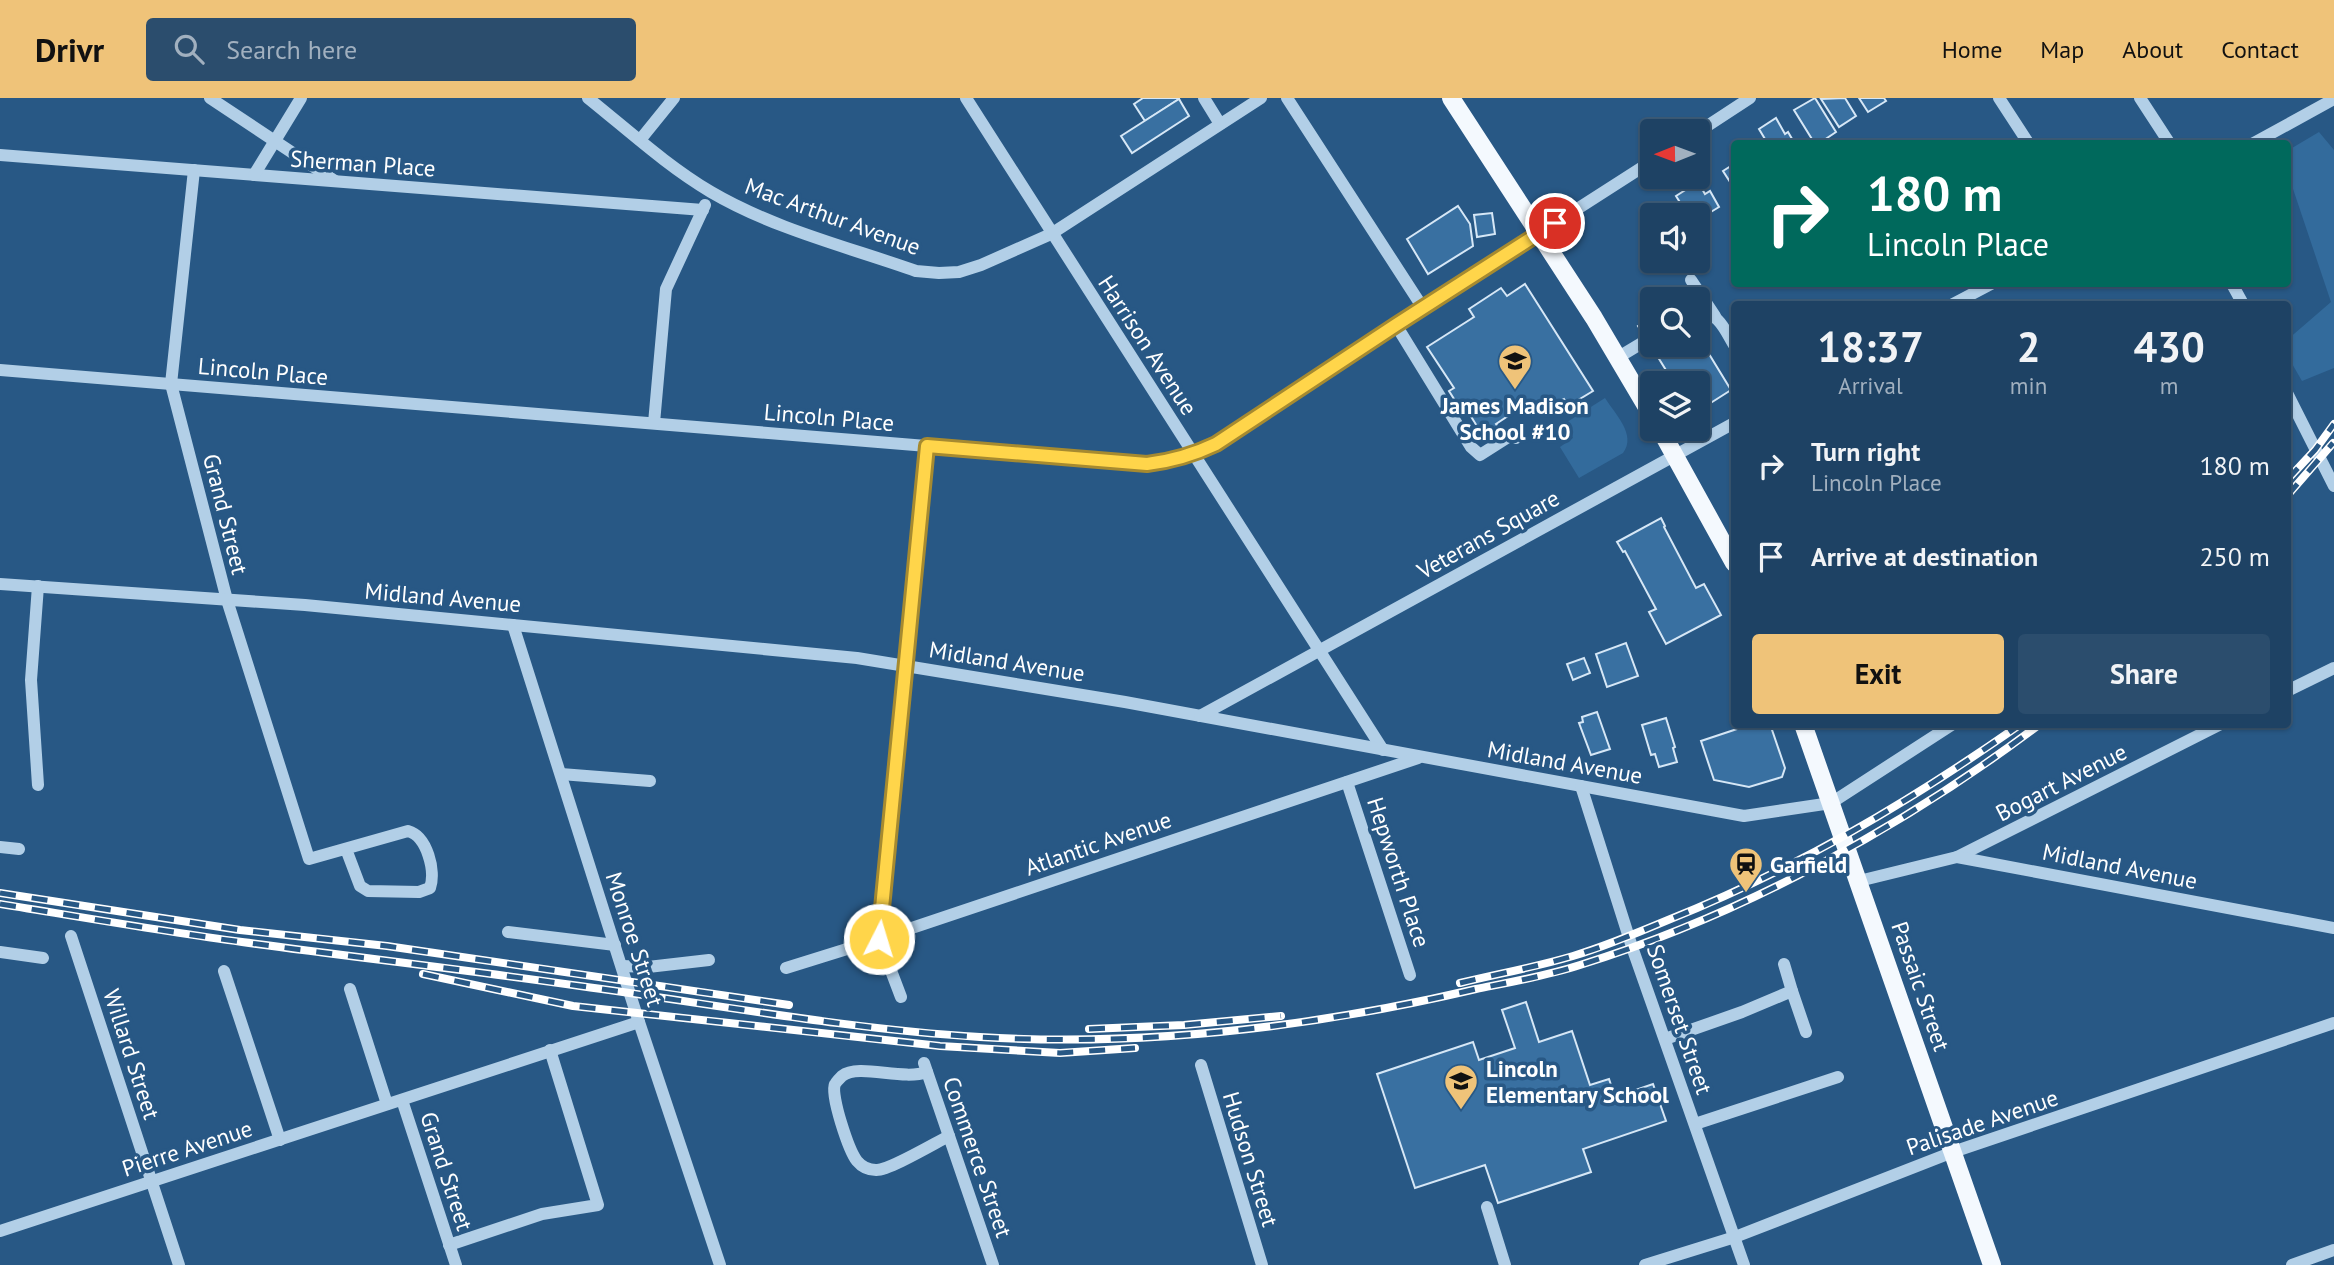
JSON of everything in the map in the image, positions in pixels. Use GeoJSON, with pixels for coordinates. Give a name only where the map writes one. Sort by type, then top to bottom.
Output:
{"type":"FeatureCollection","features":[{"type":"Feature","properties":{"kind":"main road"},"geometry":{"type":"LineString","coordinates":[[1451,98],[1640,396]]}},
{"type":"Feature","properties":{"kind":"main road"},"geometry":{"type":"LineString","coordinates":[[1667,441],[1731,557]]}},
{"type":"Feature","properties":{"kind":"main road","name":"Passaic Street"},"geometry":{"type":"LineString","coordinates":[[1804,728],[1992,1265]]}},
{"type":"Feature","properties":{"kind":"street"},"geometry":{"type":"LineString","coordinates":[[210,98],[336,182]]}},
{"type":"Feature","properties":{"kind":"street"},"geometry":{"type":"LineString","coordinates":[[254,175],[301,98]]}},
{"type":"Feature","properties":{"kind":"street","name":"Mac Arthur Avenue"},"geometry":{"type":"LineString","coordinates":[[588,98],[676,169],[749,212],[916,271],[928,272],[959,272],[981,265],[1051,233],[1261,98]]}},
{"type":"Feature","properties":{"kind":"street"},"geometry":{"type":"LineString","coordinates":[[640,140],[674,98]]}},
{"type":"Feature","properties":{"kind":"street","name":"Harrison Avenue"},"geometry":{"type":"LineString","coordinates":[[966,98],[1319,650]]}},
{"type":"Feature","properties":{"kind":"street"},"geometry":{"type":"LineString","coordinates":[[1204,98],[1220,124]]}},
{"type":"Feature","properties":{"kind":"street"},"geometry":{"type":"LineString","coordinates":[[1287,98],[1423,308]]}},
{"type":"Feature","properties":{"kind":"street"},"geometry":{"type":"LineString","coordinates":[[1710,124],[1750,98]]}},
{"type":"Feature","properties":{"kind":"street"},"geometry":{"type":"LineString","coordinates":[[1999,98],[2026,140]]}},
{"type":"Feature","properties":{"kind":"street"},"geometry":{"type":"LineString","coordinates":[[2140,98],[2167,140]]}},
{"type":"Feature","properties":{"kind":"street"},"geometry":{"type":"LineString","coordinates":[[2259,140],[2334,99]]}},
{"type":"Feature","properties":{"kind":"street","name":"Sherman Place"},"geometry":{"type":"LineString","coordinates":[[0,155],[703,210]]}},
{"type":"Feature","properties":{"kind":"street","name":"Lincoln Place"},"geometry":{"type":"LineString","coordinates":[[0,370],[1147,464],[1173,461],[1216,444],[1640,169]]}},
{"type":"Feature","properties":{"kind":"street","name":"Grand Street"},"geometry":{"type":"LineString","coordinates":[[194,170],[171,384],[227,600],[309,859],[346,849]]}},
{"type":"Feature","properties":{"kind":"street"},"geometry":{"type":"LineString","coordinates":[[654,423],[666,289],[712,192]]}},
{"type":"Feature","properties":{"kind":"street"},"geometry":{"type":"LineString","coordinates":[[1691,280],[1731,340]]}},
{"type":"Feature","properties":{"kind":"street"},"geometry":{"type":"LineString","coordinates":[[1958,301],[1985,287]]}},
{"type":"Feature","properties":{"kind":"street"},"geometry":{"type":"LineString","coordinates":[[1710,314],[1715,316]]}},
{"type":"Feature","properties":{"kind":"street"},"geometry":{"type":"LineString","coordinates":[[1396,325],[1471,447],[1480,455],[1513,434],[1516,438]]}},
{"type":"Feature","properties":{"kind":"street"},"geometry":{"type":"LineString","coordinates":[[1617,358],[1640,344]]}},
{"type":"Feature","properties":{"kind":"street"},"geometry":{"type":"LineString","coordinates":[[2291,402],[2334,486]]}},
{"type":"Feature","properties":{"kind":"street","name":"Veterans Square"},"geometry":{"type":"LineString","coordinates":[[1200,716],[1731,425]]}},
{"type":"Feature","properties":{"kind":"street"},"geometry":{"type":"LineString","coordinates":[[901,998],[879,939],[927,446]]}},
{"type":"Feature","properties":{"kind":"street","name":"Midland Avenue"},"geometry":{"type":"LineString","coordinates":[[0,584],[227,600],[857,658],[1200,716],[1744,816],[1831,803]]}},
{"type":"Feature","properties":{"kind":"street"},"geometry":{"type":"LineString","coordinates":[[38,586],[31,680],[38,785]]}},
{"type":"Feature","properties":{"kind":"street","name":"Monroe Street"},"geometry":{"type":"LineString","coordinates":[[513,625],[639,1022],[720,1265]]}},
{"type":"Feature","properties":{"kind":"street"},"geometry":{"type":"LineString","coordinates":[[1319,650],[1383,750]]}},
{"type":"Feature","properties":{"kind":"street"},"geometry":{"type":"LineString","coordinates":[[2291,689],[2334,668]]}},
{"type":"Feature","properties":{"kind":"street"},"geometry":{"type":"LineString","coordinates":[[1831,803],[1946,728]]}},
{"type":"Feature","properties":{"kind":"street","name":"Bogart Avenue"},"geometry":{"type":"LineString","coordinates":[[1957,857],[2213,728]]}},
{"type":"Feature","properties":{"kind":"street","name":"Atlantic Avenue"},"geometry":{"type":"LineString","coordinates":[[786,968],[1422,757]]}},
{"type":"Feature","properties":{"kind":"street"},"geometry":{"type":"LineString","coordinates":[[561,774],[650,781]]}},
{"type":"Feature","properties":{"kind":"street","name":"Hepworth Place"},"geometry":{"type":"LineString","coordinates":[[1348,782],[1410,975]]}},
{"type":"Feature","properties":{"kind":"street","name":"Somerset Street"},"geometry":{"type":"LineString","coordinates":[[1581,786],[1632,947],[1744,1265]]}},
{"type":"Feature","properties":{"kind":"street"},"geometry":{"type":"LineString","coordinates":[[408,831],[414,832],[423,841],[434,878],[430,888],[419,892],[368,891],[360,886],[346,849],[408,831]]}},
{"type":"Feature","properties":{"kind":"street"},"geometry":{"type":"LineString","coordinates":[[0,847],[19,849]]}},
{"type":"Feature","properties":{"kind":"street","name":"Midland Avenue"},"geometry":{"type":"LineString","coordinates":[[1859,881],[1957,857],[2334,928]]}},
{"type":"Feature","properties":{"kind":"street"},"geometry":{"type":"LineString","coordinates":[[508,932],[615,945]]}},
{"type":"Feature","properties":{"kind":"street","name":"Willard Street"},"geometry":{"type":"LineString","coordinates":[[71,936],[179,1265]]}},
{"type":"Feature","properties":{"kind":"street"},"geometry":{"type":"LineString","coordinates":[[0,952],[43,958]]}},
{"type":"Feature","properties":{"kind":"street"},"geometry":{"type":"LineString","coordinates":[[622,967],[709,960]]}},
{"type":"Feature","properties":{"kind":"street"},"geometry":{"type":"LineString","coordinates":[[1784,964],[1806,1032]]}},
{"type":"Feature","properties":{"kind":"street"},"geometry":{"type":"LineString","coordinates":[[225,971],[280,1140]]}},
{"type":"Feature","properties":{"kind":"street","name":"Grand Street"},"geometry":{"type":"LineString","coordinates":[[350,989],[387,1104],[402,1100],[456,1265]]}},
{"type":"Feature","properties":{"kind":"street"},"geometry":{"type":"LineString","coordinates":[[1665,1039],[1792,992]]}},
{"type":"Feature","properties":{"kind":"street"},"geometry":{"type":"LineString","coordinates":[[402,1100],[639,1022]]}},
{"type":"Feature","properties":{"kind":"street","name":"Palisade Avenue"},"geometry":{"type":"LineString","coordinates":[[1645,1265],[1735,1237],[1953,1152],[2334,1023]]}},
{"type":"Feature","properties":{"kind":"street"},"geometry":{"type":"LineString","coordinates":[[449,1245],[542,1214],[598,1205],[550,1050]]}},
{"type":"Feature","properties":{"kind":"street","name":"Hudson Street"},"geometry":{"type":"LineString","coordinates":[[1201,1065],[1262,1265]]}},
{"type":"Feature","properties":{"kind":"street","name":"Commerce Street"},"geometry":{"type":"LineString","coordinates":[[949,1136],[879,1170],[864,1167],[858,1163],[846,1137],[834,1091],[835,1083],[842,1076],[857,1071],[904,1076],[926,1068],[993,1265]]}},
{"type":"Feature","properties":{"kind":"street"},"geometry":{"type":"LineString","coordinates":[[1695,1124],[1838,1077]]}},
{"type":"Feature","properties":{"kind":"street","name":"Pierre Avenue"},"geometry":{"type":"LineString","coordinates":[[0,1231],[387,1104]]}},
{"type":"Feature","properties":{"kind":"street"},"geometry":{"type":"LineString","coordinates":[[1487,1207],[1505,1265]]}},
{"type":"Feature","properties":{"kind":"street"},"geometry":{"type":"LineString","coordinates":[[2292,1265],[2334,1250]]}},
{"type":"Feature","properties":{"kind":"shaded area"},"geometry":{"type":"Polygon","coordinates":[[[2319,132],[2334,150],[2334,368],[2302,381],[2291,362],[2291,337],[2331,302],[2291,183],[2291,149],[2319,132]]]}},
{"type":"Feature","properties":{"kind":"shaded area"},"geometry":{"type":"Polygon","coordinates":[[[1605,398],[1623,425],[1628,439],[1627,446],[1623,453],[1579,478],[1560,447],[1573,438],[1564,424],[1605,398]]]}},
{"type":"Feature","properties":{"kind":"building"},"geometry":{"type":"Polygon","coordinates":[[[1143,98],[1179,99],[1145,121],[1134,104],[1143,98]]]}},
{"type":"Feature","properties":{"kind":"building"},"geometry":{"type":"Polygon","coordinates":[[[1815,98],[1836,132],[1824,140],[1813,140],[1794,110],[1815,98]]]}},
{"type":"Feature","properties":{"kind":"building"},"geometry":{"type":"Polygon","coordinates":[[[1845,98],[1856,116],[1839,127],[1821,99],[1845,98]]]}},
{"type":"Feature","properties":{"kind":"building"},"geometry":{"type":"Polygon","coordinates":[[[1859,98],[1884,98],[1886,101],[1868,112],[1859,98]]]}},
{"type":"Feature","properties":{"kind":"building"},"geometry":{"type":"Polygon","coordinates":[[[1179,99],[1189,116],[1132,153],[1121,136],[1179,99]]]}},
{"type":"Feature","properties":{"kind":"building"},"geometry":{"type":"Polygon","coordinates":[[[1776,118],[1785,134],[1788,132],[1793,140],[1766,140],[1759,129],[1776,118]]]}},
{"type":"Feature","properties":{"kind":"building"},"geometry":{"type":"Polygon","coordinates":[[[1731,166],[1731,183],[1723,171],[1731,166]]]}},
{"type":"Feature","properties":{"kind":"building"},"geometry":{"type":"Polygon","coordinates":[[[1687,189],[1702,189],[1705,194],[1710,191],[1719,207],[1710,212],[1710,203],[1680,203],[1676,196],[1687,189]]]}},
{"type":"Feature","properties":{"kind":"building"},"geometry":{"type":"Polygon","coordinates":[[[1458,206],[1470,224],[1473,246],[1428,274],[1407,239],[1458,206]]]}},
{"type":"Feature","properties":{"kind":"building"},"geometry":{"type":"Polygon","coordinates":[[[1492,213],[1495,234],[1477,237],[1474,215],[1492,213]]]}},
{"type":"Feature","properties":{"kind":"building"},"geometry":{"type":"Polygon","coordinates":[[[1525,284],[1593,391],[1568,406],[1564,399],[1556,403],[1552,398],[1534,410],[1529,402],[1483,436],[1467,410],[1463,413],[1449,391],[1454,388],[1427,347],[1474,317],[1469,309],[1501,288],[1507,296],[1525,284]]]}},
{"type":"Feature","properties":{"kind":"building"},"geometry":{"type":"Polygon","coordinates":[[[1710,356],[1731,390],[1710,403],[1710,371],[1667,371],[1658,357],[1710,356]]]}},
{"type":"Feature","properties":{"kind":"building"},"geometry":{"type":"Polygon","coordinates":[[[1661,518],[1696,588],[1704,584],[1721,615],[1666,644],[1649,612],[1656,609],[1625,551],[1623,552],[1617,542],[1661,518]]]}},
{"type":"Feature","properties":{"kind":"building"},"geometry":{"type":"Polygon","coordinates":[[[1626,643],[1638,676],[1607,687],[1596,654],[1626,643]]]}},
{"type":"Feature","properties":{"kind":"building"},"geometry":{"type":"Polygon","coordinates":[[[1584,658],[1590,673],[1573,680],[1567,664],[1584,658]]]}},
{"type":"Feature","properties":{"kind":"building"},"geometry":{"type":"Polygon","coordinates":[[[1597,712],[1610,749],[1591,755],[1579,723],[1583,722],[1582,717],[1597,712]]]}},
{"type":"Feature","properties":{"kind":"building"},"geometry":{"type":"Polygon","coordinates":[[[1666,718],[1677,762],[1659,767],[1655,754],[1651,755],[1642,725],[1666,718]]]}},
{"type":"Feature","properties":{"kind":"building"},"geometry":{"type":"Polygon","coordinates":[[[1740,728],[1771,728],[1785,768],[1782,777],[1749,787],[1714,780],[1701,741],[1740,728]]]}},
{"type":"Feature","properties":{"kind":"building"},"geometry":{"type":"Polygon","coordinates":[[[1526,1002],[1539,1042],[1572,1031],[1590,1085],[1609,1079],[1615,1097],[1653,1084],[1666,1121],[1583,1149],[1591,1172],[1498,1203],[1485,1165],[1415,1188],[1377,1074],[1473,1042],[1479,1060],[1515,1048],[1502,1010],[1526,1002]]]}},
{"type":"Feature","properties":{"kind":"railway"},"geometry":{"type":"LineString","coordinates":[[2291,476],[2334,424]]}},
{"type":"Feature","properties":{"kind":"railway"},"geometry":{"type":"LineString","coordinates":[[2291,491],[2333,443]]}},
{"type":"Feature","properties":{"kind":"railway"},"geometry":{"type":"LineString","coordinates":[[1460,983],[1545,964],[1597,948],[1761,879],[1893,807],[2015,728]]}},
{"type":"Feature","properties":{"kind":"railway"},"geometry":{"type":"LineString","coordinates":[[0,904],[212,938],[880,1028],[980,1037],[1043,1039],[1106,1039],[1230,1031],[1292,1024],[1415,1002],[1567,969],[1641,944],[1701,921],[1820,864],[1934,798],[2035,728]]}},
{"type":"Feature","properties":{"kind":"railway"},"geometry":{"type":"LineString","coordinates":[[0,893],[240,930],[387,946],[789,1005]]}},
{"type":"Feature","properties":{"kind":"railway"},"geometry":{"type":"LineString","coordinates":[[423,974],[573,1006],[940,1046],[1060,1053],[1135,1048]]}},
{"type":"Feature","properties":{"kind":"railway"},"geometry":{"type":"LineString","coordinates":[[1089,1029],[1184,1025],[1281,1016]]}},
{"type":"Feature","properties":{"kind":"place","name":"James Madison School #10"},"geometry":{"type":"Point","coordinates":[1515,391]}},
{"type":"Feature","properties":{"kind":"place","name":"Garfield"},"geometry":{"type":"Point","coordinates":[1746,894]}},
{"type":"Feature","properties":{"kind":"place","name":"Lincoln Elementary School"},"geometry":{"type":"Point","coordinates":[1461,1111]}},
{"type":"Feature","properties":{"kind":"route"},"geometry":{"type":"LineString","coordinates":[[879,939],[927,446],[1147,464],[1173,461],[1194,454],[1216,444],[1555,223]]}}]}
